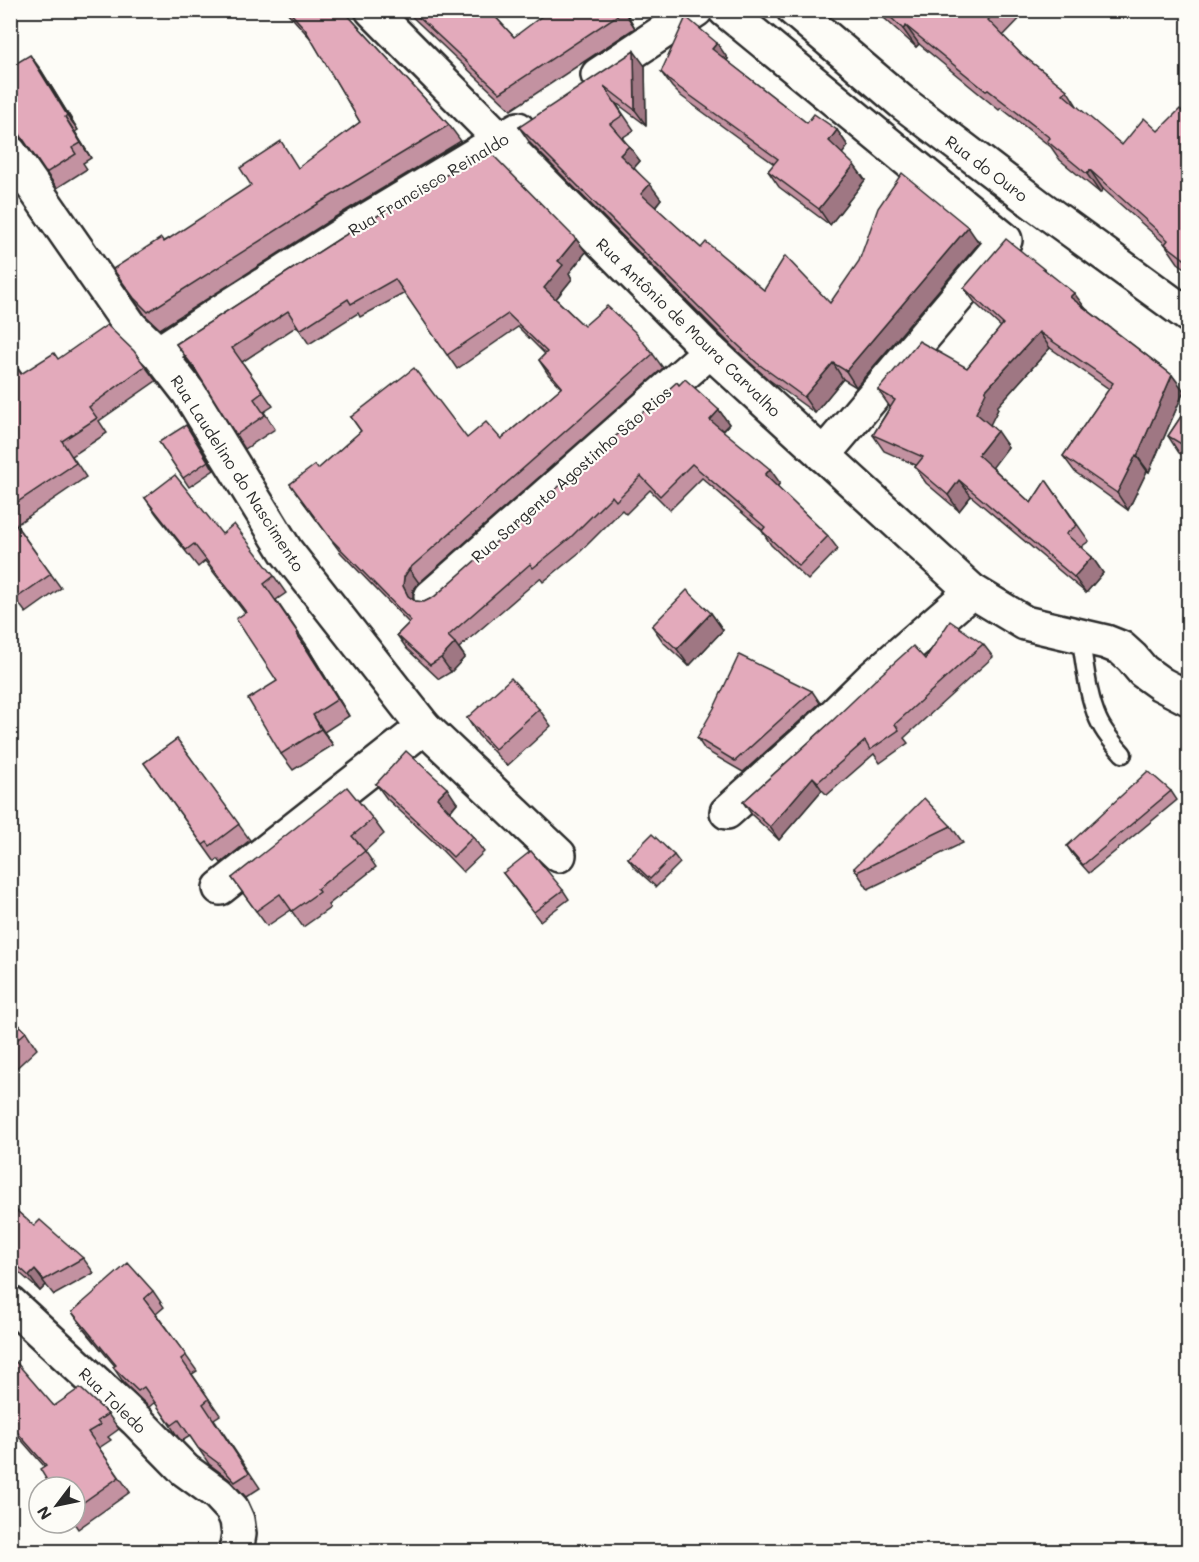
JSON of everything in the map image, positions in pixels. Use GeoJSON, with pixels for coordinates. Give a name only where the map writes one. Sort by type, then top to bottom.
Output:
{"type":"FeatureCollection","features":[{"type":"Feature","properties":{"kind":"street","name":"Rua Antônio de Moura Carvalho"},"geometry":{"type":"LineString","coordinates":[[372,10],[710,351],[972,591],[1025,623],[1080,635],[1120,648],[1143,671],[1161,684],[1188,698]]}},
{"type":"Feature","properties":{"kind":"street"},"geometry":{"type":"LineString","coordinates":[[578,88],[696,10]]}},
{"type":"Feature","properties":{"kind":"street"},"geometry":{"type":"LineString","coordinates":[[725,10],[1005,240]]}},
{"type":"Feature","properties":{"kind":"street","name":"Rua do Ouro"},"geometry":{"type":"LineString","coordinates":[[794,10],[903,103],[1037,205],[1188,315]]}},
{"type":"Feature","properties":{"kind":"street","name":"Rua Francisco Reinaldo"},"geometry":{"type":"LineString","coordinates":[[158,353],[222,310],[539,114]]}},
{"type":"Feature","properties":{"kind":"street","name":"Rua Laudelino do Nascimento"},"geometry":{"type":"LineString","coordinates":[[10,153],[131,327],[158,353],[189,393],[286,551],[424,727],[560,855]]}},
{"type":"Feature","properties":{"kind":"street"},"geometry":{"type":"LineString","coordinates":[[823,455],[1037,205]]}},
{"type":"Feature","properties":{"kind":"street","name":"Rua Sargento Agostinho São Rios"},"geometry":{"type":"LineString","coordinates":[[431,597],[710,351]]}},
{"type":"Feature","properties":{"kind":"street"},"geometry":{"type":"LineString","coordinates":[[727,812],[871,679],[972,591]]}},
{"type":"Feature","properties":{"kind":"street"},"geometry":{"type":"LineString","coordinates":[[220,888],[424,727]]}},
{"type":"Feature","properties":{"kind":"street","name":"Rua Toledo"},"geometry":{"type":"LineString","coordinates":[[10,1303],[136,1420],[184,1470],[218,1494],[232,1509],[237,1520],[239,1534],[236,1551]]}},
{"type":"Feature","properties":{"kind":"lane"},"geometry":{"type":"LineString","coordinates":[[1080,635],[1092,701],[1098,720],[1123,754]]}},
{"type":"Feature","properties":{"kind":"building"},"geometry":{"type":"Polygon","coordinates":[[[288,10],[343,10],[449,125],[321,202],[148,312],[134,298],[113,269],[161,238],[164,242],[251,185],[240,168],[281,141],[298,168],[360,122],[305,29],[288,10]]]}},
{"type":"Feature","properties":{"kind":"building"},"geometry":{"type":"Polygon","coordinates":[[[411,10],[489,10],[514,37],[550,10],[624,11],[500,93],[411,10]]]}},
{"type":"Feature","properties":{"kind":"building"},"geometry":{"type":"Polygon","coordinates":[[[883,10],[997,10],[988,20],[1021,54],[1067,90],[1063,94],[1122,145],[1144,118],[1158,131],[1180,109],[1188,117],[1188,262],[1165,244],[1168,240],[1090,170],[1087,174],[1047,141],[1050,138],[988,90],[986,91],[906,26],[903,29],[883,10]]]}},
{"type":"Feature","properties":{"kind":"building"},"geometry":{"type":"Polygon","coordinates":[[[686,17],[717,43],[712,49],[807,123],[814,114],[837,130],[829,141],[854,165],[819,209],[768,171],[778,159],[670,81],[661,72],[686,17]]]}},
{"type":"Feature","properties":{"kind":"building"},"geometry":{"type":"Polygon","coordinates":[[[634,51],[635,110],[604,86],[623,115],[610,124],[629,146],[620,155],[650,184],[641,194],[701,248],[706,242],[764,290],[785,256],[830,303],[859,261],[878,208],[902,173],[968,227],[846,371],[833,363],[804,397],[757,363],[723,331],[519,127],[634,51]]]}},
{"type":"Feature","properties":{"kind":"building"},"geometry":{"type":"Polygon","coordinates":[[[30,55],[67,115],[65,117],[81,143],[72,148],[76,154],[46,173],[10,123],[10,67],[30,55]]]}},
{"type":"Feature","properties":{"kind":"building"},"geometry":{"type":"Polygon","coordinates":[[[488,150],[576,239],[558,261],[563,265],[544,288],[584,326],[607,306],[635,332],[653,354],[409,569],[404,577],[403,586],[408,596],[415,601],[424,602],[434,597],[677,382],[679,385],[685,379],[719,410],[710,420],[770,469],[765,475],[828,536],[799,566],[762,531],[765,527],[692,464],[660,496],[641,476],[616,501],[612,496],[570,538],[533,568],[530,564],[448,636],[455,643],[441,658],[430,665],[397,635],[411,621],[331,539],[290,484],[315,465],[318,469],[361,431],[351,417],[414,368],[467,438],[486,422],[501,439],[562,387],[539,360],[547,352],[508,314],[447,355],[395,279],[351,304],[348,299],[300,330],[288,311],[232,348],[263,392],[254,399],[265,415],[236,435],[195,369],[176,344],[342,237],[488,150]]]}},
{"type":"Feature","properties":{"kind":"building"},"geometry":{"type":"Polygon","coordinates":[[[1006,239],[1074,293],[1070,297],[1172,375],[1137,456],[1117,493],[1063,456],[1113,383],[1039,332],[985,391],[976,413],[997,431],[978,455],[1031,503],[1046,480],[1077,525],[1066,534],[1092,557],[1074,577],[959,480],[948,495],[915,467],[923,457],[873,435],[895,400],[878,390],[919,341],[967,368],[1003,324],[964,288],[1006,239]]]}},
{"type":"Feature","properties":{"kind":"building"},"geometry":{"type":"Polygon","coordinates":[[[107,325],[134,351],[145,366],[89,407],[97,418],[62,441],[76,463],[10,507],[10,358],[21,374],[54,353],[58,359],[107,325]]]}},
{"type":"Feature","properties":{"kind":"building"},"geometry":{"type":"Polygon","coordinates":[[[1188,406],[1188,448],[1168,436],[1188,406]]]}},
{"type":"Feature","properties":{"kind":"building"},"geometry":{"type":"Polygon","coordinates":[[[186,425],[208,461],[183,478],[159,442],[186,425]]]}},
{"type":"Feature","properties":{"kind":"building"},"geometry":{"type":"Polygon","coordinates":[[[175,475],[222,534],[234,524],[274,576],[264,584],[298,633],[338,699],[313,715],[321,729],[281,754],[248,699],[277,681],[236,619],[246,612],[194,544],[186,550],[145,498],[175,475]]]}},
{"type":"Feature","properties":{"kind":"building"},"geometry":{"type":"Polygon","coordinates":[[[10,517],[51,574],[15,599],[10,592],[10,517]]]}},
{"type":"Feature","properties":{"kind":"building"},"geometry":{"type":"Polygon","coordinates":[[[687,590],[711,613],[677,649],[652,626],[687,590]]]}},
{"type":"Feature","properties":{"kind":"building"},"geometry":{"type":"Polygon","coordinates":[[[950,621],[983,644],[895,724],[899,730],[870,750],[865,741],[818,782],[813,777],[770,827],[743,802],[913,646],[925,659],[950,621]]]}},
{"type":"Feature","properties":{"kind":"building"},"geometry":{"type":"Polygon","coordinates":[[[739,655],[812,691],[735,761],[697,738],[739,655]]]}},
{"type":"Feature","properties":{"kind":"building"},"geometry":{"type":"Polygon","coordinates":[[[511,678],[539,709],[495,749],[467,718],[511,678]]]}},
{"type":"Feature","properties":{"kind":"building"},"geometry":{"type":"Polygon","coordinates":[[[177,739],[239,824],[210,846],[207,842],[203,845],[144,763],[177,739]]]}},
{"type":"Feature","properties":{"kind":"building"},"geometry":{"type":"Polygon","coordinates":[[[406,751],[447,788],[437,798],[473,837],[453,857],[376,784],[406,751]]]}},
{"type":"Feature","properties":{"kind":"building"},"geometry":{"type":"Polygon","coordinates":[[[1148,771],[1171,791],[1083,865],[1067,846],[1148,771]]]}},
{"type":"Feature","properties":{"kind":"building"},"geometry":{"type":"Polygon","coordinates":[[[347,787],[373,819],[352,836],[365,851],[317,889],[319,892],[292,911],[280,894],[256,911],[232,878],[347,787]]]}},
{"type":"Feature","properties":{"kind":"building"},"geometry":{"type":"Polygon","coordinates":[[[924,798],[951,826],[857,872],[854,868],[924,798]]]}},
{"type":"Feature","properties":{"kind":"building"},"geometry":{"type":"Polygon","coordinates":[[[652,834],[674,855],[650,879],[628,858],[652,834]]]}},
{"type":"Feature","properties":{"kind":"building"},"geometry":{"type":"Polygon","coordinates":[[[531,851],[563,890],[534,912],[503,873],[531,851]]]}},
{"type":"Feature","properties":{"kind":"building"},"geometry":{"type":"Polygon","coordinates":[[[10,1016],[26,1032],[10,1046],[10,1016]]]}},
{"type":"Feature","properties":{"kind":"building"},"geometry":{"type":"Polygon","coordinates":[[[10,1205],[34,1226],[40,1220],[83,1258],[44,1280],[35,1270],[29,1276],[10,1259],[10,1205]]]}},
{"type":"Feature","properties":{"kind":"building"},"geometry":{"type":"Polygon","coordinates":[[[128,1263],[153,1291],[144,1299],[186,1355],[181,1359],[209,1399],[203,1404],[249,1473],[235,1482],[218,1463],[198,1448],[179,1420],[172,1425],[168,1421],[144,1387],[138,1391],[113,1367],[116,1365],[72,1312],[128,1263]]]}},
{"type":"Feature","properties":{"kind":"building"},"geometry":{"type":"Polygon","coordinates":[[[16,1362],[54,1406],[80,1388],[108,1414],[97,1421],[100,1425],[88,1432],[119,1477],[87,1500],[87,1475],[44,1475],[40,1469],[46,1465],[10,1424],[10,1366],[16,1362]]]}}]}
